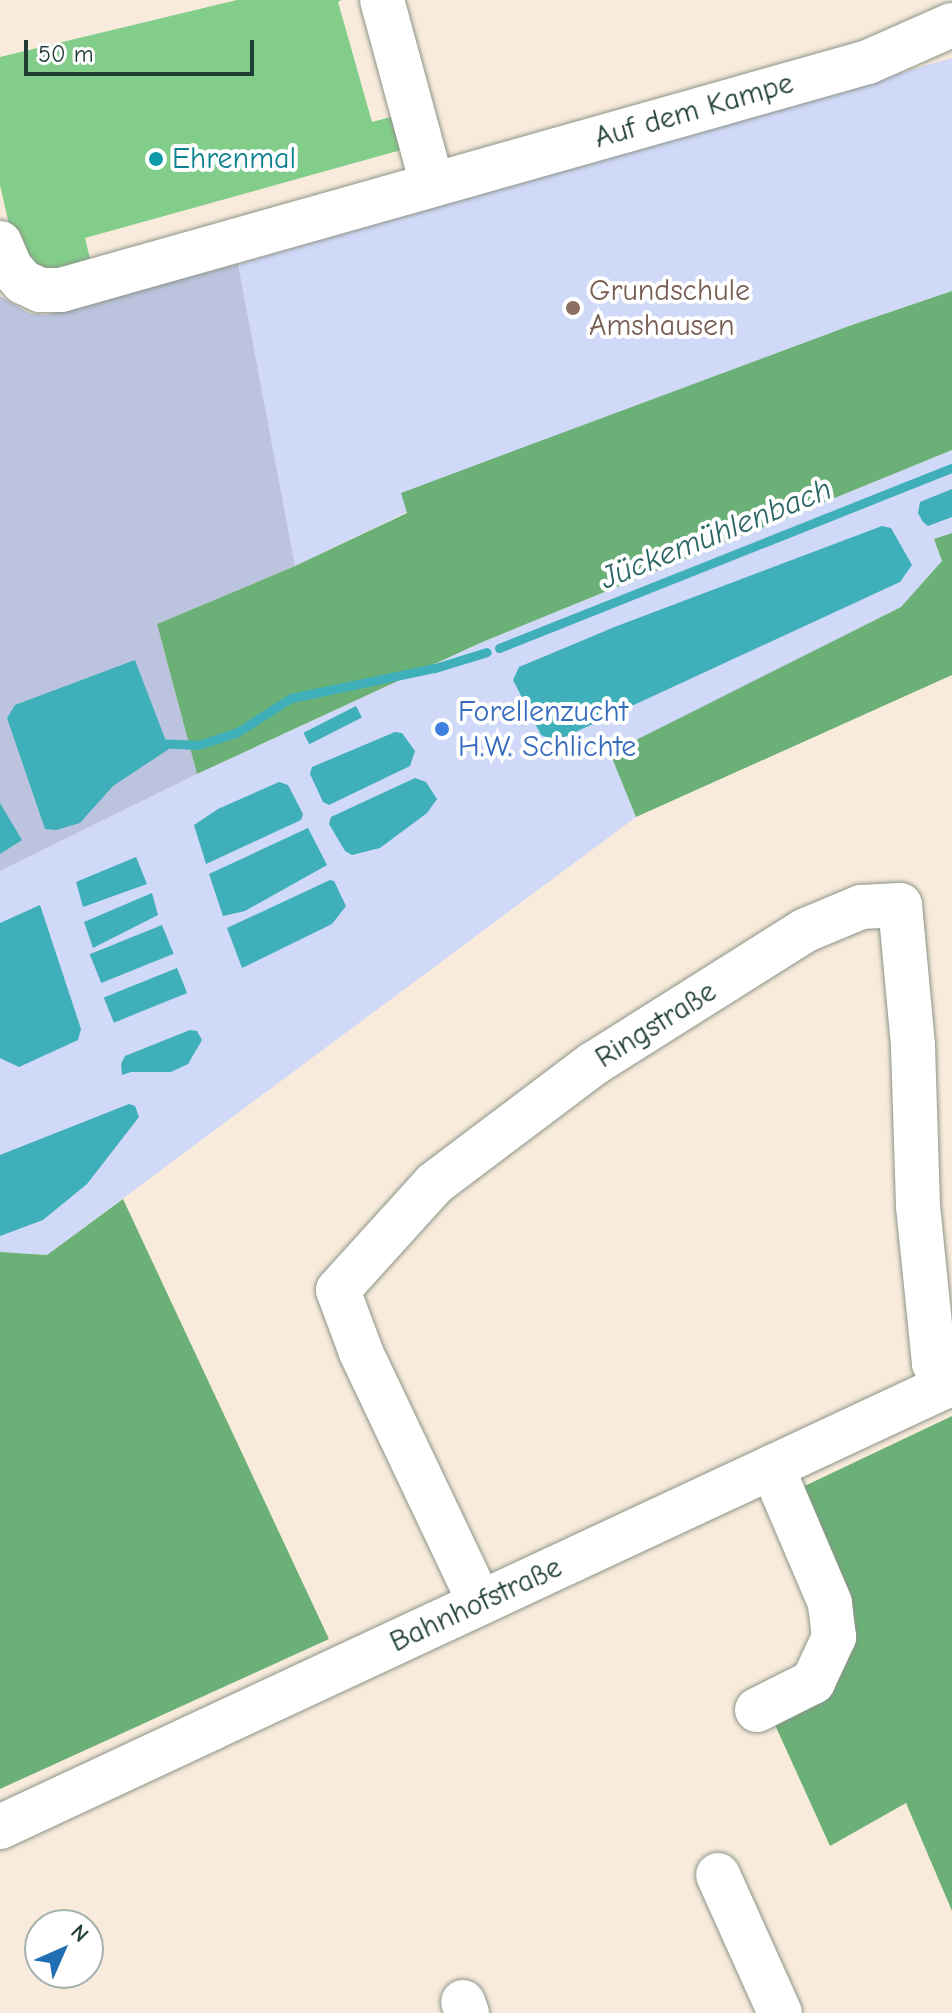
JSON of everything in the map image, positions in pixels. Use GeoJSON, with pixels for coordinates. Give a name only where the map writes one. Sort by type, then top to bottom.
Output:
{"type":"FeatureCollection","features":[{"type":"Feature","properties":{"kind":"street"},"geometry":{"type":"LineString","coordinates":[[382,0],[432,184]]}},
{"type":"Feature","properties":{"kind":"street","name":"Auf dem Kampe"},"geometry":{"type":"LineString","coordinates":[[0,243],[10,267],[23,282],[40,290],[61,290],[868,62],[952,25]]}},
{"type":"Feature","properties":{"kind":"street","name":"Ringstraße"},"geometry":{"type":"LineString","coordinates":[[480,1603],[361,1352],[338,1290],[435,1183],[593,1064],[806,930],[861,907],[900,905],[913,1046],[920,1222],[934,1363],[948,1385]]}},
{"type":"Feature","properties":{"kind":"street","name":"Bahnhofstraße"},"geometry":{"type":"LineString","coordinates":[[0,1827],[948,1385]]}},
{"type":"Feature","properties":{"kind":"street"},"geometry":{"type":"LineString","coordinates":[[757,1710],[813,1682],[834,1637],[830,1603],[772,1467]]}},
{"type":"Feature","properties":{"kind":"street"},"geometry":{"type":"LineString","coordinates":[[718,1875],[780,2013]]}},
{"type":"Feature","properties":{"kind":"shaded area","name":"Grundschule Amshausen"},"geometry":{"type":"Polygon","coordinates":[[[952,58],[952,291],[849,326],[402,493],[407,512],[295,566],[238,264],[952,58]]]}},
{"type":"Feature","properties":{"kind":"shaded area"},"geometry":{"type":"Polygon","coordinates":[[[238,264],[295,566],[157,624],[197,774],[0,871],[0,296],[29,313],[46,315],[238,264]]]}},
{"type":"Feature","properties":{"kind":"shaded area"},"geometry":{"type":"Polygon","coordinates":[[[952,450],[952,533],[934,539],[942,561],[901,607],[611,753],[636,817],[47,1255],[0,1252],[0,871],[197,774],[480,643],[952,450]]]}},
{"type":"Feature","properties":{"kind":"green space"},"geometry":{"type":"Polygon","coordinates":[[[237,0],[341,0],[338,2],[372,122],[391,117],[401,150],[85,238],[92,267],[43,272],[13,242],[0,185],[0,57],[237,0]]]}},
{"type":"Feature","properties":{"kind":"green space"},"geometry":{"type":"Polygon","coordinates":[[[952,291],[952,450],[480,643],[197,774],[157,624],[295,566],[407,513],[401,493],[849,326],[952,291]]]}},
{"type":"Feature","properties":{"kind":"green space"},"geometry":{"type":"Polygon","coordinates":[[[952,533],[952,675],[636,817],[610,753],[901,607],[942,561],[934,539],[952,533]]]}},
{"type":"Feature","properties":{"kind":"green space"},"geometry":{"type":"Polygon","coordinates":[[[123,1199],[329,1639],[0,1789],[0,1252],[47,1255],[123,1199]]]}},
{"type":"Feature","properties":{"kind":"green space"},"geometry":{"type":"Polygon","coordinates":[[[952,1416],[952,1911],[906,1803],[830,1846],[771,1716],[821,1688],[794,1491],[952,1416]]]}},
{"type":"Feature","properties":{"kind":"water"},"geometry":{"type":"Polygon","coordinates":[[[952,489],[952,517],[928,526],[918,513],[920,502],[952,489]]]}},
{"type":"Feature","properties":{"kind":"water"},"geometry":{"type":"Polygon","coordinates":[[[882,526],[891,528],[912,565],[900,582],[556,741],[541,735],[513,680],[519,667],[617,626],[882,526]]]}},
{"type":"Feature","properties":{"kind":"water"},"geometry":{"type":"Polygon","coordinates":[[[135,660],[169,749],[113,786],[80,823],[56,830],[45,829],[7,718],[15,705],[135,660]]]}},
{"type":"Feature","properties":{"kind":"water"},"geometry":{"type":"Polygon","coordinates":[[[356,706],[362,718],[309,744],[303,733],[356,706]]]}},
{"type":"Feature","properties":{"kind":"water"},"geometry":{"type":"Polygon","coordinates":[[[395,732],[402,733],[415,751],[410,766],[329,805],[323,802],[310,774],[312,767],[395,732]]]}},
{"type":"Feature","properties":{"kind":"water"},"geometry":{"type":"Polygon","coordinates":[[[415,778],[426,782],[437,799],[427,813],[380,848],[352,855],[345,851],[329,824],[331,817],[415,778]]]}},
{"type":"Feature","properties":{"kind":"water"},"geometry":{"type":"Polygon","coordinates":[[[279,782],[288,785],[303,814],[301,820],[206,864],[194,825],[218,809],[279,782]]]}},
{"type":"Feature","properties":{"kind":"water"},"geometry":{"type":"Polygon","coordinates":[[[0,803],[22,840],[0,854],[0,803]]]}},
{"type":"Feature","properties":{"kind":"water"},"geometry":{"type":"Polygon","coordinates":[[[308,828],[327,865],[245,911],[223,916],[209,874],[308,828]]]}},
{"type":"Feature","properties":{"kind":"water"},"geometry":{"type":"Polygon","coordinates":[[[136,857],[147,884],[83,907],[76,882],[136,857]]]}},
{"type":"Feature","properties":{"kind":"water"},"geometry":{"type":"Polygon","coordinates":[[[330,880],[334,881],[346,906],[332,924],[242,968],[227,928],[330,880]]]}},
{"type":"Feature","properties":{"kind":"water"},"geometry":{"type":"Polygon","coordinates":[[[152,893],[158,915],[93,948],[84,922],[152,893]]]}},
{"type":"Feature","properties":{"kind":"water"},"geometry":{"type":"Polygon","coordinates":[[[40,905],[81,1029],[78,1040],[19,1067],[0,1058],[0,923],[40,905]]]}},
{"type":"Feature","properties":{"kind":"water"},"geometry":{"type":"Polygon","coordinates":[[[162,925],[174,954],[101,983],[90,954],[162,925]]]}},
{"type":"Feature","properties":{"kind":"water"},"geometry":{"type":"Polygon","coordinates":[[[177,968],[187,993],[114,1023],[104,998],[177,968]]]}},
{"type":"Feature","properties":{"kind":"water"},"geometry":{"type":"Polygon","coordinates":[[[190,1030],[197,1031],[202,1040],[188,1064],[171,1072],[131,1072],[122,1075],[121,1064],[125,1056],[190,1030]]]}},
{"type":"Feature","properties":{"kind":"water"},"geometry":{"type":"Polygon","coordinates":[[[129,1104],[135,1106],[139,1117],[87,1184],[43,1220],[0,1236],[0,1155],[129,1104]]]}},
{"type":"Feature","properties":{"kind":"waterway","name":"Jückemühlenbach"},"geometry":{"type":"LineString","coordinates":[[499,648],[952,468]]}},
{"type":"Feature","properties":{"kind":"waterway","name":"Jückemühlenbach"},"geometry":{"type":"LineString","coordinates":[[156,743],[198,745],[236,733],[291,698],[435,668],[487,652]]}},
{"type":"Feature","properties":{"kind":"place","name":"Ehrenmal"},"geometry":{"type":"Point","coordinates":[156,159]}},
{"type":"Feature","properties":{"kind":"place","name":"Grundschule Amshausen"},"geometry":{"type":"Point","coordinates":[573,308]}},
{"type":"Feature","properties":{"kind":"place","name":"Forellenzucht H.W. Schlichte"},"geometry":{"type":"Point","coordinates":[442,729]}}]}
